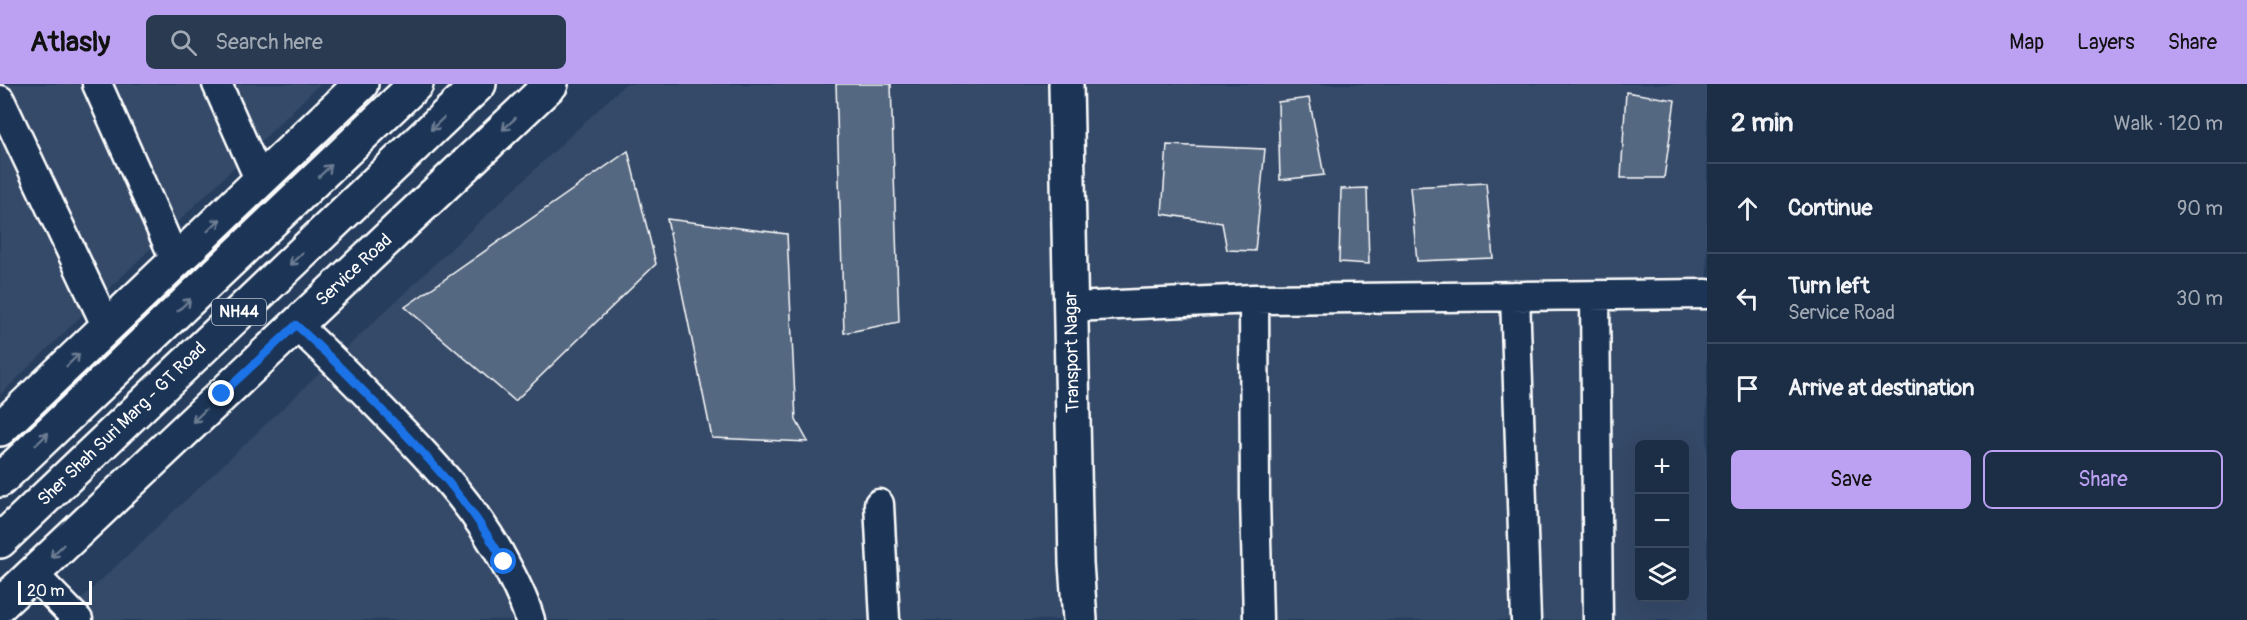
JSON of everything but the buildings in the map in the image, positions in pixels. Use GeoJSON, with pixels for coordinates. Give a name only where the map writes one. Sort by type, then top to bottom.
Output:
{"type":"FeatureCollection","features":[{"type":"Feature","properties":{"kind":"main road"},"geometry":{"type":"LineString","coordinates":[[0,429],[361,84]]}},
{"type":"Feature","properties":{"kind":"main road","name":"NH44"},"geometry":{"type":"LineString","coordinates":[[0,480],[416,84]]}},
{"type":"Feature","properties":{"kind":"main road","name":"Sher Shah Suri Marg - GT Road"},"geometry":{"type":"LineString","coordinates":[[0,541],[479,84]]}},
{"type":"Feature","properties":{"kind":"main road","name":"Service Road"},"geometry":{"type":"LineString","coordinates":[[0,605],[551,84]]}},
{"type":"Feature","properties":{"kind":"main road","name":"Transport Nagar"},"geometry":{"type":"LineString","coordinates":[[1066,84],[1076,563],[1080,620]]}},
{"type":"Feature","properties":{"kind":"street"},"geometry":{"type":"LineString","coordinates":[[97,84],[176,262]]}},
{"type":"Feature","properties":{"kind":"street"},"geometry":{"type":"LineString","coordinates":[[217,84],[260,181]]}},
{"type":"Feature","properties":{"kind":"street"},"geometry":{"type":"LineString","coordinates":[[0,100],[107,327]]}},
{"type":"Feature","properties":{"kind":"street"},"geometry":{"type":"LineString","coordinates":[[1072,307],[1254,299],[1707,294]]}},
{"type":"Feature","properties":{"kind":"street"},"geometry":{"type":"LineString","coordinates":[[1515,296],[1526,620]]}},
{"type":"Feature","properties":{"kind":"street"},"geometry":{"type":"LineString","coordinates":[[1595,296],[1598,620]]}},
{"type":"Feature","properties":{"kind":"street"},"geometry":{"type":"LineString","coordinates":[[1254,299],[1258,620]]}},
{"type":"Feature","properties":{"kind":"street"},"geometry":{"type":"LineString","coordinates":[[296,325],[432,461],[461,495],[485,528],[504,562],[518,588],[530,620]]}},
{"type":"Feature","properties":{"kind":"street"},"geometry":{"type":"LineString","coordinates":[[879,504],[885,620]]}},
{"type":"Feature","properties":{"kind":"street"},"geometry":{"type":"LineString","coordinates":[[33,574],[78,620]]}},
{"type":"Feature","properties":{"kind":"shaded area"},"geometry":{"type":"Polygon","coordinates":[[[0,84],[320,84],[0,395],[0,84]]]}},
{"type":"Feature","properties":{"kind":"shaded area"},"geometry":{"type":"Polygon","coordinates":[[[625,84],[1707,84],[1707,620],[59,620],[625,84]]]}},
{"type":"Feature","properties":{"kind":"route"},"geometry":{"type":"LineString","coordinates":[[222,394],[296,325],[432,461],[485,528],[504,562]]}}]}
